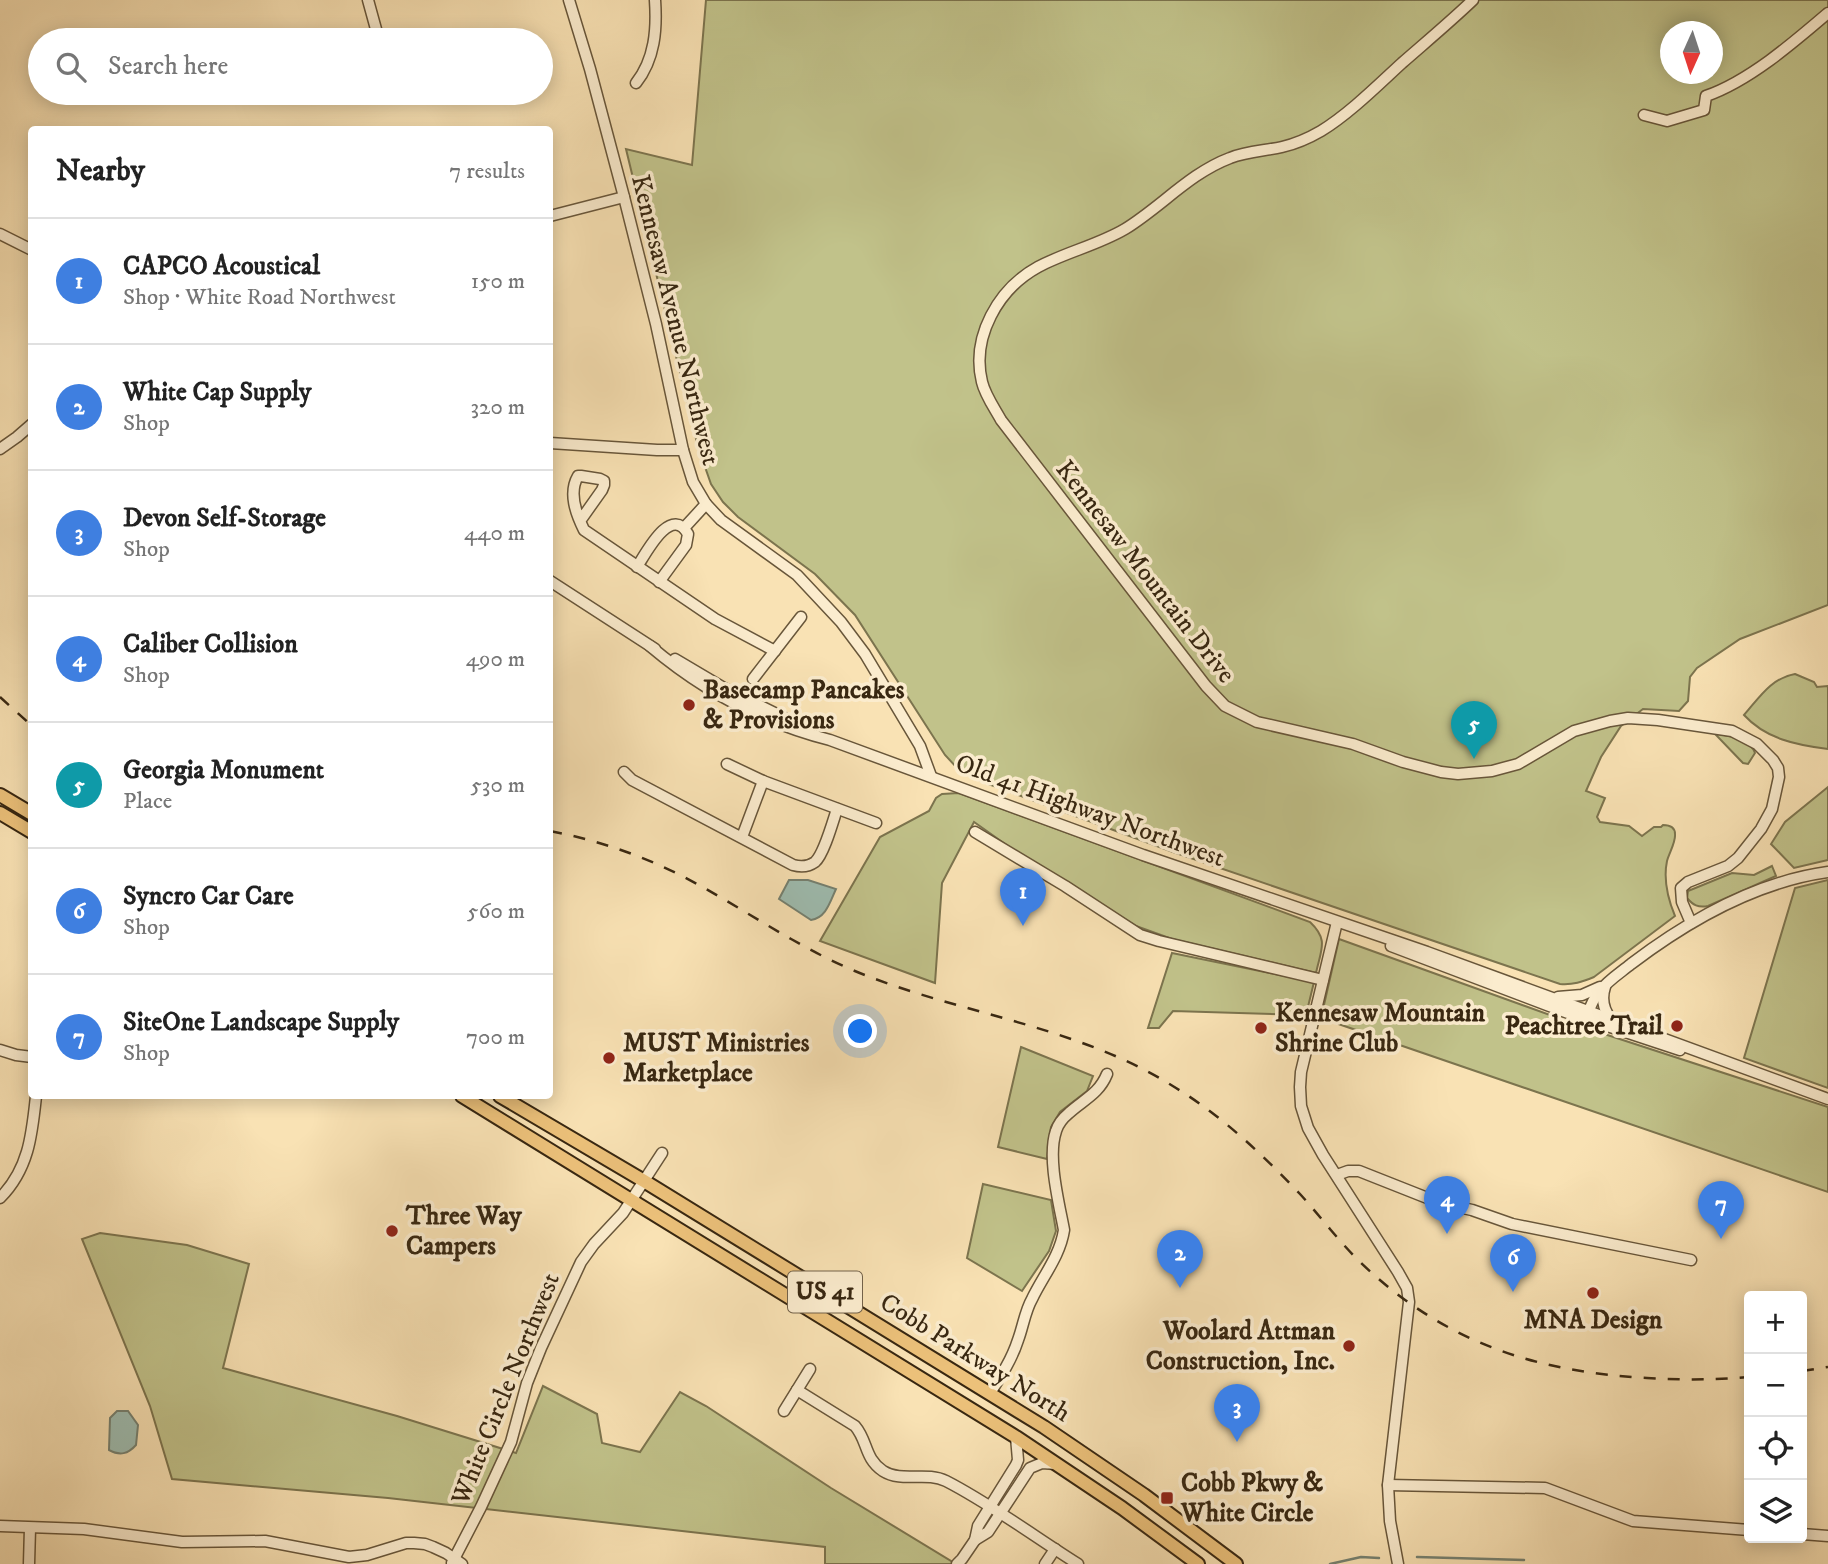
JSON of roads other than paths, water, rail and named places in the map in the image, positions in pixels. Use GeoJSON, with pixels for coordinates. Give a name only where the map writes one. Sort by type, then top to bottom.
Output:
{"type":"FeatureCollection","features":[{"type":"Feature","properties":{"kind":"main road"},"geometry":{"type":"LineString","coordinates":[[0,795],[28,812]]}},
{"type":"Feature","properties":{"kind":"main road"},"geometry":{"type":"LineString","coordinates":[[0,813],[28,830]]}},
{"type":"Feature","properties":{"kind":"main road","name":"Cobb Parkway North"},"geometry":{"type":"LineString","coordinates":[[467,1099],[1016,1437],[1198,1564]]}},
{"type":"Feature","properties":{"kind":"main road","name":"Cobb Parkway North"},"geometry":{"type":"LineString","coordinates":[[505,1099],[989,1393],[1099,1463],[1236,1564]]}},
{"type":"Feature","properties":{"kind":"street"},"geometry":{"type":"LineString","coordinates":[[368,0],[376,28]]}},
{"type":"Feature","properties":{"kind":"street","name":"Kennesaw Avenue Northwest"},"geometry":{"type":"LineString","coordinates":[[569,0],[624,197],[656,324],[683,450],[693,482],[713,513],[736,533],[797,575],[832,611],[865,654],[920,746],[931,776]]}},
{"type":"Feature","properties":{"kind":"street"},"geometry":{"type":"LineString","coordinates":[[636,83],[652,54],[656,25],[655,0]]}},
{"type":"Feature","properties":{"kind":"street","name":"Kennesaw Mountain Drive"},"geometry":{"type":"LineString","coordinates":[[1473,0],[1321,131],[1295,144],[1230,157],[1182,186],[1148,214],[1121,231],[1035,269],[1021,279],[1004,295],[992,313],[982,338],[979,363],[983,385],[1001,420],[1206,685],[1225,706],[1257,722],[1341,741],[1403,762],[1458,774],[1492,771],[1518,764],[1574,731],[1593,724],[1628,718],[1732,731],[1757,744],[1778,768],[1779,777],[1772,808],[1761,829],[1738,859],[1683,885],[1682,902],[1692,923]]}},
{"type":"Feature","properties":{"kind":"street"},"geometry":{"type":"LineString","coordinates":[[1644,115],[1667,121],[1704,110],[1706,96],[1753,72],[1828,13]]}},
{"type":"Feature","properties":{"kind":"street"},"geometry":{"type":"LineString","coordinates":[[553,215],[624,197]]}},
{"type":"Feature","properties":{"kind":"street"},"geometry":{"type":"LineString","coordinates":[[0,234],[28,248]]}},
{"type":"Feature","properties":{"kind":"street"},"geometry":{"type":"LineString","coordinates":[[0,449],[28,428]]}},
{"type":"Feature","properties":{"kind":"street"},"geometry":{"type":"LineString","coordinates":[[553,443],[683,450]]}},
{"type":"Feature","properties":{"kind":"street"},"geometry":{"type":"LineString","coordinates":[[580,521],[602,490],[604,481],[582,476],[578,476],[575,481],[575,504],[580,521],[584,530],[715,619],[775,651]]}},
{"type":"Feature","properties":{"kind":"street"},"geometry":{"type":"LineString","coordinates":[[684,528],[706,503]]}},
{"type":"Feature","properties":{"kind":"street"},"geometry":{"type":"LineString","coordinates":[[636,567],[665,527],[674,524],[684,528],[688,534],[686,545],[659,582]]}},
{"type":"Feature","properties":{"kind":"street","name":"Old 41 Highway Northwest"},"geometry":{"type":"LineString","coordinates":[[553,583],[650,646],[693,679],[785,727],[830,740],[1143,855],[1390,939],[1548,997],[1587,1015],[1611,1019],[1732,1065]]}},
{"type":"Feature","properties":{"kind":"street"},"geometry":{"type":"LineString","coordinates":[[753,679],[801,617]]}},
{"type":"Feature","properties":{"kind":"street"},"geometry":{"type":"LineString","coordinates":[[727,764],[763,781],[876,823]]}},
{"type":"Feature","properties":{"kind":"street"},"geometry":{"type":"LineString","coordinates":[[624,772],[632,780],[793,865],[810,865],[818,858],[837,809]]}},
{"type":"Feature","properties":{"kind":"street"},"geometry":{"type":"LineString","coordinates":[[742,838],[763,781]]}},
{"type":"Feature","properties":{"kind":"street"},"geometry":{"type":"LineString","coordinates":[[975,832],[1140,935],[1323,980]]}},
{"type":"Feature","properties":{"kind":"street"},"geometry":{"type":"LineString","coordinates":[[1548,997],[1581,995],[1605,984],[1692,923],[1758,890],[1791,879],[1828,872]]}},
{"type":"Feature","properties":{"kind":"street"},"geometry":{"type":"LineString","coordinates":[[1336,922],[1301,1072],[1300,1100],[1308,1128],[1405,1283],[1409,1294],[1388,1485],[1390,1521],[1398,1564]]}},
{"type":"Feature","properties":{"kind":"street","name":"Old 41 Highway Northwest"},"geometry":{"type":"LineString","coordinates":[[1336,922],[1437,964],[1828,1099]]}},
{"type":"Feature","properties":{"kind":"street"},"geometry":{"type":"LineString","coordinates":[[1587,1015],[1605,984]]}},
{"type":"Feature","properties":{"kind":"street"},"geometry":{"type":"LineString","coordinates":[[1605,984],[1602,1000],[1611,1019]]}},
{"type":"Feature","properties":{"kind":"street"},"geometry":{"type":"LineString","coordinates":[[0,1050],[28,1056]]}},
{"type":"Feature","properties":{"kind":"street"},"geometry":{"type":"LineString","coordinates":[[989,1393],[1007,1367],[1031,1300],[1049,1271],[1063,1237],[1054,1171],[1056,1129],[1070,1112],[1093,1096],[1107,1074]]}},
{"type":"Feature","properties":{"kind":"street"},"geometry":{"type":"LineString","coordinates":[[0,1198],[24,1162],[31,1138],[36,1099]]}},
{"type":"Feature","properties":{"kind":"street","name":"White Circle Northwest"},"geometry":{"type":"LineString","coordinates":[[456,1562],[511,1442],[530,1376],[581,1262],[617,1221],[662,1153]]}},
{"type":"Feature","properties":{"kind":"street"},"geometry":{"type":"LineString","coordinates":[[1337,1175],[1359,1171],[1440,1203],[1472,1210],[1512,1224],[1691,1260]]}},
{"type":"Feature","properties":{"kind":"street"},"geometry":{"type":"LineString","coordinates":[[784,1411],[810,1369]]}},
{"type":"Feature","properties":{"kind":"street"},"geometry":{"type":"LineString","coordinates":[[797,1390],[855,1426],[861,1433],[869,1456],[885,1472],[904,1478],[916,1476],[943,1479],[1079,1564]]}},
{"type":"Feature","properties":{"kind":"street"},"geometry":{"type":"LineString","coordinates":[[957,1564],[975,1540],[978,1526],[1018,1460],[1016,1437]]}},
{"type":"Feature","properties":{"kind":"street"},"geometry":{"type":"LineString","coordinates":[[975,1540],[988,1532],[1030,1468],[1042,1463],[1059,1465]]}},
{"type":"Feature","properties":{"kind":"street"},"geometry":{"type":"LineString","coordinates":[[1388,1485],[1545,1488],[1633,1521],[1744,1530]]}},
{"type":"Feature","properties":{"kind":"street"},"geometry":{"type":"LineString","coordinates":[[0,1526],[93,1530],[182,1542],[265,1541],[336,1560],[414,1543],[425,1544],[446,1553],[456,1562]]}},
{"type":"Feature","properties":{"kind":"street"},"geometry":{"type":"LineString","coordinates":[[29,1564],[30,1528]]}},
{"type":"Feature","properties":{"kind":"street"},"geometry":{"type":"LineString","coordinates":[[1807,1534],[1828,1535]]}},
{"type":"Feature","properties":{"kind":"street"},"geometry":{"type":"LineString","coordinates":[[1045,1564],[1055,1549]]}},
{"type":"Feature","properties":{"kind":"waterway"},"geometry":{"type":"LineString","coordinates":[[1330,1564],[1361,1557],[1379,1558]]}},
{"type":"Feature","properties":{"kind":"waterway"},"geometry":{"type":"LineString","coordinates":[[1417,1557],[1524,1560]]}},
{"type":"Feature","properties":{"kind":"railway"},"geometry":{"type":"LineString","coordinates":[[0,697],[28,722]]}},
{"type":"Feature","properties":{"kind":"railway"},"geometry":{"type":"LineString","coordinates":[[553,832],[618,849],[668,869],[845,967],[909,991],[1065,1037],[1140,1068],[1193,1099],[1226,1124],[1286,1179],[1358,1260],[1422,1312],[1456,1331],[1491,1347],[1528,1359],[1606,1375],[1660,1379],[1744,1377]]}},
{"type":"Feature","properties":{"kind":"railway"},"geometry":{"type":"LineString","coordinates":[[1807,1370],[1828,1367]]}},
{"type":"Feature","properties":{"kind":"place","name":"Basecamp Pancakes & Provisions"},"geometry":{"type":"Point","coordinates":[689,705]}},
{"type":"Feature","properties":{"kind":"place","name":"Georgia Monument"},"geometry":{"type":"Point","coordinates":[1474,759]}},
{"type":"Feature","properties":{"kind":"place","name":"CAPCO Acoustical"},"geometry":{"type":"Point","coordinates":[1023,926]}},
{"type":"Feature","properties":{"kind":"place","name":"Peachtree Trail"},"geometry":{"type":"Point","coordinates":[1677,1026]}},
{"type":"Feature","properties":{"kind":"place","name":"Kennesaw Mountain Shrine Club"},"geometry":{"type":"Point","coordinates":[1261,1028]}},
{"type":"Feature","properties":{"kind":"place","name":"MUST Ministries Marketplace"},"geometry":{"type":"Point","coordinates":[609,1058]}},
{"type":"Feature","properties":{"kind":"place","name":"Three Way Campers"},"geometry":{"type":"Point","coordinates":[392,1231]}},
{"type":"Feature","properties":{"kind":"place","name":"Caliber Collision"},"geometry":{"type":"Point","coordinates":[1447,1234]}},
{"type":"Feature","properties":{"kind":"place","name":"SiteOne Landscape Supply"},"geometry":{"type":"Point","coordinates":[1721,1239]}},
{"type":"Feature","properties":{"kind":"place","name":"White Cap Supply"},"geometry":{"type":"Point","coordinates":[1180,1288]}},
{"type":"Feature","properties":{"kind":"place","name":"Syncro Car Care"},"geometry":{"type":"Point","coordinates":[1513,1292]}},
{"type":"Feature","properties":{"kind":"place","name":"MNA Design"},"geometry":{"type":"Point","coordinates":[1593,1293]}},
{"type":"Feature","properties":{"kind":"place","name":"Woolard Attman Construction, Inc."},"geometry":{"type":"Point","coordinates":[1349,1346]}},
{"type":"Feature","properties":{"kind":"place","name":"Devon Self-Storage"},"geometry":{"type":"Point","coordinates":[1237,1442]}},
{"type":"Feature","properties":{"kind":"place","name":"Cobb Pkwy & White Circle"},"geometry":{"type":"Point","coordinates":[1167,1498]}}]}
